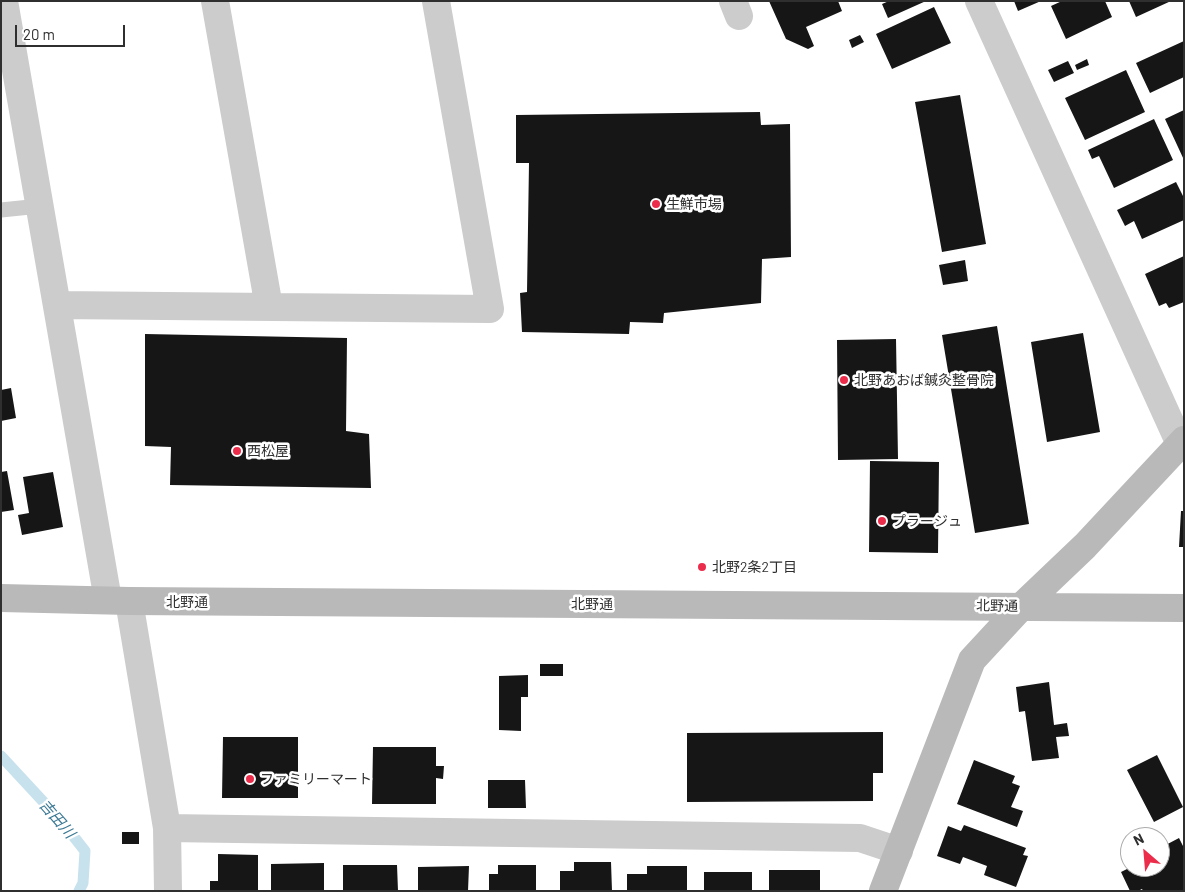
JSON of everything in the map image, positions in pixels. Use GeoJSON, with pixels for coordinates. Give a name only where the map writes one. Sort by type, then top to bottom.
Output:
{"type":"FeatureCollection","features":[{"type":"Feature","properties":{"kind":"street"},"geometry":{"type":"LineString","coordinates":[[4,1],[57,305],[167,828],[168,891]]}},
{"type":"Feature","properties":{"kind":"street"},"geometry":{"type":"LineString","coordinates":[[215,1],[269,307]]}},
{"type":"Feature","properties":{"kind":"street"},"geometry":{"type":"LineString","coordinates":[[57,305],[490,309],[436,1]]}},
{"type":"Feature","properties":{"kind":"street"},"geometry":{"type":"LineString","coordinates":[[883,891],[972,660],[1022,606],[1081,550],[1182,442],[979,1]]}},
{"type":"Feature","properties":{"kind":"street","name":"北野通"},"geometry":{"type":"LineString","coordinates":[[1,598],[118,601],[1184,608]]}},
{"type":"Feature","properties":{"kind":"street"},"geometry":{"type":"LineString","coordinates":[[167,828],[860,838],[899,851]]}},
{"type":"Feature","properties":{"kind":"lane"},"geometry":{"type":"LineString","coordinates":[[1,210],[40,206]]}},
{"type":"Feature","properties":{"kind":"building"},"geometry":{"type":"Polygon","coordinates":[[[769,1],[838,1],[842,11],[806,27],[814,46],[808,49],[786,39],[769,1]]]}},
{"type":"Feature","properties":{"kind":"building"},"geometry":{"type":"Polygon","coordinates":[[[889,1],[926,1],[888,18],[882,4],[889,1]]]}},
{"type":"Feature","properties":{"kind":"building"},"geometry":{"type":"Polygon","coordinates":[[[1014,1],[1041,1],[1018,11],[1014,1]]]}},
{"type":"Feature","properties":{"kind":"building"},"geometry":{"type":"Polygon","coordinates":[[[1062,1],[1105,1],[1112,17],[1066,39],[1051,6],[1062,1]]]}},
{"type":"Feature","properties":{"kind":"building"},"geometry":{"type":"Polygon","coordinates":[[[1129,1],[1171,1],[1136,17],[1129,1]]]}},
{"type":"Feature","properties":{"kind":"building"},"geometry":{"type":"Polygon","coordinates":[[[934,7],[951,43],[892,69],[876,34],[934,7]]]}},
{"type":"Feature","properties":{"kind":"building"},"geometry":{"type":"Polygon","coordinates":[[[860,35],[864,42],[852,48],[849,40],[860,35]]]}},
{"type":"Feature","properties":{"kind":"building"},"geometry":{"type":"Polygon","coordinates":[[[1184,41],[1184,77],[1150,93],[1136,63],[1184,41]]]}},
{"type":"Feature","properties":{"kind":"building"},"geometry":{"type":"Polygon","coordinates":[[[1087,59],[1089,65],[1077,70],[1075,65],[1087,59]]]}},
{"type":"Feature","properties":{"kind":"building"},"geometry":{"type":"Polygon","coordinates":[[[1068,61],[1074,73],[1054,82],[1048,70],[1068,61]]]}},
{"type":"Feature","properties":{"kind":"building"},"geometry":{"type":"Polygon","coordinates":[[[1126,70],[1145,112],[1085,140],[1065,98],[1126,70]]]}},
{"type":"Feature","properties":{"kind":"building"},"geometry":{"type":"Polygon","coordinates":[[[960,95],[986,244],[942,252],[915,102],[960,95]]]}},
{"type":"Feature","properties":{"kind":"building"},"geometry":{"type":"Polygon","coordinates":[[[1184,110],[1184,160],[1165,119],[1184,110]]]}},
{"type":"Feature","properties":{"kind":"building"},"geometry":{"type":"Polygon","coordinates":[[[760,112],[761,125],[790,124],[791,257],[762,259],[761,303],[664,313],[663,323],[630,322],[629,334],[522,332],[520,293],[527,292],[529,163],[516,163],[516,115],[760,112]]]}},
{"type":"Feature","properties":{"kind":"building"},"geometry":{"type":"Polygon","coordinates":[[[1154,119],[1173,160],[1114,188],[1099,156],[1092,159],[1088,150],[1154,119]]]}},
{"type":"Feature","properties":{"kind":"building"},"geometry":{"type":"Polygon","coordinates":[[[1176,182],[1184,198],[1184,220],[1142,239],[1134,221],[1125,226],[1117,210],[1176,182]]]}},
{"type":"Feature","properties":{"kind":"building"},"geometry":{"type":"Polygon","coordinates":[[[1184,256],[1184,302],[1169,308],[1166,303],[1159,306],[1145,274],[1184,256]]]}},
{"type":"Feature","properties":{"kind":"building"},"geometry":{"type":"Polygon","coordinates":[[[965,260],[968,281],[943,285],[939,265],[965,260]]]}},
{"type":"Feature","properties":{"kind":"building"},"geometry":{"type":"Polygon","coordinates":[[[997,326],[1029,524],[975,533],[942,335],[997,326]]]}},
{"type":"Feature","properties":{"kind":"building"},"geometry":{"type":"Polygon","coordinates":[[[1083,333],[1100,432],[1047,442],[1031,342],[1083,333]]]}},
{"type":"Feature","properties":{"kind":"building"},"geometry":{"type":"Polygon","coordinates":[[[145,334],[347,338],[346,431],[369,434],[371,488],[170,485],[171,447],[145,446],[145,334]]]}},
{"type":"Feature","properties":{"kind":"building"},"geometry":{"type":"Polygon","coordinates":[[[896,339],[898,459],[838,460],[837,340],[896,339]]]}},
{"type":"Feature","properties":{"kind":"building"},"geometry":{"type":"Polygon","coordinates":[[[11,388],[16,418],[1,421],[1,390],[11,388]]]}},
{"type":"Feature","properties":{"kind":"building"},"geometry":{"type":"Polygon","coordinates":[[[870,461],[939,462],[938,553],[869,552],[870,461]]]}},
{"type":"Feature","properties":{"kind":"building"},"geometry":{"type":"Polygon","coordinates":[[[7,471],[14,510],[1,512],[1,472],[7,471]]]}},
{"type":"Feature","properties":{"kind":"building"},"geometry":{"type":"Polygon","coordinates":[[[53,472],[63,527],[22,535],[18,515],[29,513],[23,477],[53,472]]]}},
{"type":"Feature","properties":{"kind":"building"},"geometry":{"type":"Polygon","coordinates":[[[1181,511],[1184,511],[1184,547],[1179,547],[1181,511]]]}},
{"type":"Feature","properties":{"kind":"building"},"geometry":{"type":"Polygon","coordinates":[[[540,664],[563,664],[563,676],[540,676],[540,664]]]}},
{"type":"Feature","properties":{"kind":"building"},"geometry":{"type":"Polygon","coordinates":[[[528,675],[528,697],[521,697],[521,731],[499,730],[499,676],[528,675]]]}},
{"type":"Feature","properties":{"kind":"building"},"geometry":{"type":"Polygon","coordinates":[[[1049,682],[1054,725],[1067,723],[1069,736],[1056,737],[1059,758],[1032,761],[1025,711],[1019,712],[1016,687],[1049,682]]]}},
{"type":"Feature","properties":{"kind":"building"},"geometry":{"type":"Polygon","coordinates":[[[883,732],[883,773],[873,773],[873,801],[687,802],[687,733],[883,732]]]}},
{"type":"Feature","properties":{"kind":"building"},"geometry":{"type":"Polygon","coordinates":[[[223,737],[298,737],[298,798],[222,798],[223,737]]]}},
{"type":"Feature","properties":{"kind":"building"},"geometry":{"type":"Polygon","coordinates":[[[373,747],[436,747],[436,766],[444,766],[443,779],[436,778],[436,804],[372,804],[373,747]]]}},
{"type":"Feature","properties":{"kind":"building"},"geometry":{"type":"Polygon","coordinates":[[[1157,755],[1183,807],[1154,822],[1127,770],[1157,755]]]}},
{"type":"Feature","properties":{"kind":"building"},"geometry":{"type":"Polygon","coordinates":[[[974,760],[1015,776],[1012,783],[1020,786],[1011,807],[1023,811],[1017,827],[957,804],[974,760]]]}},
{"type":"Feature","properties":{"kind":"building"},"geometry":{"type":"Polygon","coordinates":[[[488,780],[525,780],[526,808],[488,808],[488,780]]]}},
{"type":"Feature","properties":{"kind":"building"},"geometry":{"type":"Polygon","coordinates":[[[964,825],[1026,848],[1023,855],[1028,856],[1016,887],[984,875],[987,866],[963,857],[960,864],[937,856],[948,826],[961,831],[964,825]]]}},
{"type":"Feature","properties":{"kind":"building"},"geometry":{"type":"Polygon","coordinates":[[[122,832],[139,832],[139,844],[122,844],[122,832]]]}},
{"type":"Feature","properties":{"kind":"building"},"geometry":{"type":"Polygon","coordinates":[[[1179,838],[1184,848],[1184,891],[1143,891],[1142,889],[1130,891],[1123,877],[1170,877],[1170,843],[1179,838]]]}},
{"type":"Feature","properties":{"kind":"building"},"geometry":{"type":"Polygon","coordinates":[[[218,854],[258,855],[258,891],[210,891],[210,881],[218,881],[218,854]]]}},
{"type":"Feature","properties":{"kind":"building"},"geometry":{"type":"Polygon","coordinates":[[[574,862],[611,862],[612,891],[560,891],[560,871],[574,871],[574,862]]]}},
{"type":"Feature","properties":{"kind":"building"},"geometry":{"type":"Polygon","coordinates":[[[324,863],[324,891],[271,891],[271,864],[324,863]]]}},
{"type":"Feature","properties":{"kind":"building"},"geometry":{"type":"Polygon","coordinates":[[[343,865],[397,865],[398,891],[343,891],[343,865]]]}},
{"type":"Feature","properties":{"kind":"building"},"geometry":{"type":"Polygon","coordinates":[[[498,865],[536,865],[536,891],[489,891],[489,874],[498,874],[498,865]]]}},
{"type":"Feature","properties":{"kind":"building"},"geometry":{"type":"Polygon","coordinates":[[[469,866],[468,891],[418,891],[418,867],[469,866]]]}},
{"type":"Feature","properties":{"kind":"building"},"geometry":{"type":"Polygon","coordinates":[[[647,866],[687,866],[687,891],[627,891],[627,874],[647,874],[647,866]]]}},
{"type":"Feature","properties":{"kind":"building"},"geometry":{"type":"Polygon","coordinates":[[[769,870],[820,870],[820,891],[769,891],[769,870]]]}},
{"type":"Feature","properties":{"kind":"building"},"geometry":{"type":"Polygon","coordinates":[[[704,872],[752,872],[752,891],[704,891],[704,872]]]}},
{"type":"Feature","properties":{"kind":"waterway","name":"吉田川"},"geometry":{"type":"LineString","coordinates":[[1,756],[63,823],[85,851],[83,883],[79,891]]}},
{"type":"Feature","properties":{"kind":"place","name":"生鮮市場"},"geometry":{"type":"Point","coordinates":[656,204]}},
{"type":"Feature","properties":{"kind":"place","name":"北野あおば鍼灸整骨院"},"geometry":{"type":"Point","coordinates":[844,380]}},
{"type":"Feature","properties":{"kind":"place","name":"西松屋"},"geometry":{"type":"Point","coordinates":[237,451]}},
{"type":"Feature","properties":{"kind":"place","name":"プラージュ"},"geometry":{"type":"Point","coordinates":[882,521]}},
{"type":"Feature","properties":{"kind":"place","name":"北野2条2丁目"},"geometry":{"type":"Point","coordinates":[702,567]}},
{"type":"Feature","properties":{"kind":"place","name":"ファミリーマート"},"geometry":{"type":"Point","coordinates":[250,779]}}]}
